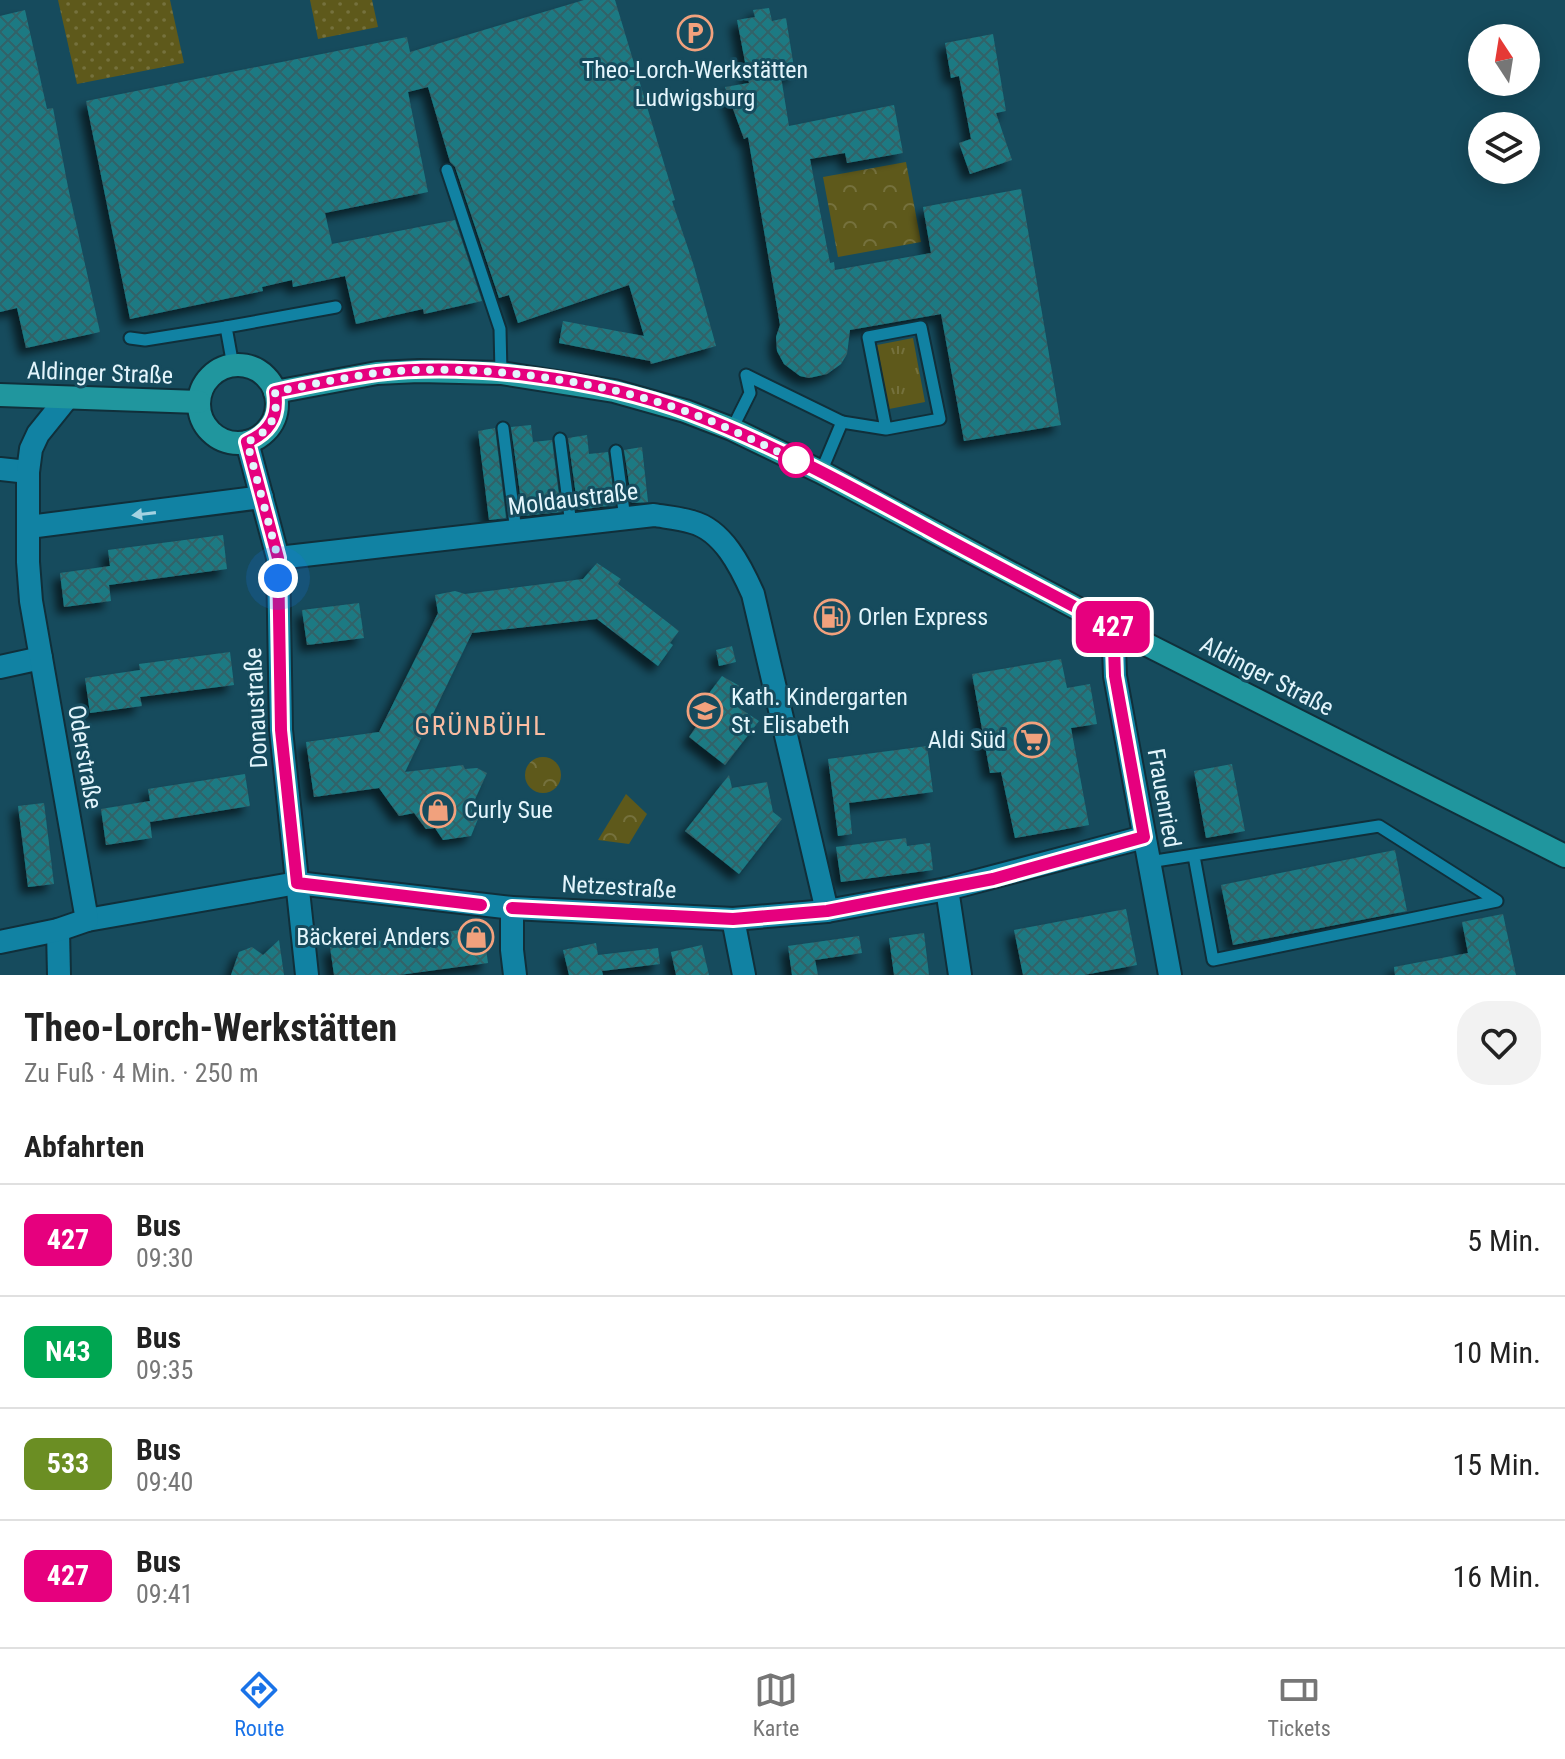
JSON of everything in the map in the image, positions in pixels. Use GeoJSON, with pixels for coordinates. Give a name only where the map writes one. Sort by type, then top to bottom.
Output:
{"type":"FeatureCollection","features":[{"type":"Feature","properties":{"kind":"main road"},"geometry":{"type":"LineString","coordinates":[[233,366],[254,369],[263,374],[275,392],[275,417],[259,437],[247,442],[223,440],[205,425],[199,402],[201,389],[220,369],[233,366]]}},
{"type":"Feature","properties":{"kind":"main road","name":"Aldinger Straße"},"geometry":{"type":"LineString","coordinates":[[275,392],[377,373],[501,373],[563,381],[685,411],[732,429],[821,472],[1116,629],[1565,856]]}},
{"type":"Feature","properties":{"kind":"main road","name":"Aldinger Straße"},"geometry":{"type":"LineString","coordinates":[[0,395],[199,402]]}},
{"type":"Feature","properties":{"kind":"street","name":"Oderstraße"},"geometry":{"type":"LineString","coordinates":[[67,398],[38,434],[31,449],[28,562],[31,601],[87,920]]}},
{"type":"Feature","properties":{"kind":"street","name":"Donaustraße"},"geometry":{"type":"LineString","coordinates":[[247,442],[278,558],[281,730],[307,975]]}},
{"type":"Feature","properties":{"kind":"street"},"geometry":{"type":"LineString","coordinates":[[0,469],[28,472]]}},
{"type":"Feature","properties":{"kind":"street"},"geometry":{"type":"LineString","coordinates":[[29,527],[262,497]]}},
{"type":"Feature","properties":{"kind":"street","name":"Moldaustraße"},"geometry":{"type":"LineString","coordinates":[[278,558],[654,515],[695,522],[717,537],[739,564],[753,594],[827,911]]}},
{"type":"Feature","properties":{"kind":"street","name":"Frauenried"},"geometry":{"type":"LineString","coordinates":[[1116,629],[1115,676],[1170,975]]}},
{"type":"Feature","properties":{"kind":"street"},"geometry":{"type":"LineString","coordinates":[[0,667],[41,658]]}},
{"type":"Feature","properties":{"kind":"street","name":"Netzestraße"},"geometry":{"type":"LineString","coordinates":[[87,920],[297,883],[512,908],[733,919],[827,911],[947,889],[1144,837]]}},
{"type":"Feature","properties":{"kind":"street"},"geometry":{"type":"LineString","coordinates":[[947,889],[960,975]]}},
{"type":"Feature","properties":{"kind":"street"},"geometry":{"type":"LineString","coordinates":[[512,908],[515,975]]}},
{"type":"Feature","properties":{"kind":"street"},"geometry":{"type":"LineString","coordinates":[[733,919],[744,975]]}},
{"type":"Feature","properties":{"kind":"street"},"geometry":{"type":"LineString","coordinates":[[0,942],[58,930],[87,920]]}},
{"type":"Feature","properties":{"kind":"street"},"geometry":{"type":"LineString","coordinates":[[58,930],[59,975]]}},
{"type":"Feature","properties":{"kind":"lane"},"geometry":{"type":"LineString","coordinates":[[447,170],[500,329],[501,373]]}},
{"type":"Feature","properties":{"kind":"lane"},"geometry":{"type":"LineString","coordinates":[[130,338],[145,340],[336,307]]}},
{"type":"Feature","properties":{"kind":"lane"},"geometry":{"type":"LineString","coordinates":[[226,327],[233,366]]}},
{"type":"Feature","properties":{"kind":"lane"},"geometry":{"type":"LineString","coordinates":[[732,429],[750,393],[746,375],[842,422],[886,429],[940,419],[921,327],[868,337],[886,429]]}},
{"type":"Feature","properties":{"kind":"lane"},"geometry":{"type":"LineString","coordinates":[[821,472],[842,422]]}},
{"type":"Feature","properties":{"kind":"lane"},"geometry":{"type":"LineString","coordinates":[[503,428],[516,532]]}},
{"type":"Feature","properties":{"kind":"lane"},"geometry":{"type":"LineString","coordinates":[[560,439],[571,525]]}},
{"type":"Feature","properties":{"kind":"lane"},"geometry":{"type":"LineString","coordinates":[[616,451],[625,519]]}},
{"type":"Feature","properties":{"kind":"lane"},"geometry":{"type":"LineString","coordinates":[[1149,862],[1379,826],[1497,901],[1213,960],[1194,856]]}},
{"type":"Feature","properties":{"kind":"green space"},"geometry":{"type":"Polygon","coordinates":[[[58,0],[170,0],[184,63],[77,84],[58,0]]]}},
{"type":"Feature","properties":{"kind":"green space"},"geometry":{"type":"Polygon","coordinates":[[[310,0],[372,0],[378,27],[318,39],[310,0]]]}},
{"type":"Feature","properties":{"kind":"green space"},"geometry":{"type":"Polygon","coordinates":[[[906,162],[921,242],[838,257],[823,177],[906,162]]]}},
{"type":"Feature","properties":{"kind":"green space"},"geometry":{"type":"Polygon","coordinates":[[[913,338],[925,402],[889,409],[877,345],[913,338]]]}},
{"type":"Feature","properties":{"kind":"green space"},"geometry":{"type":"Polygon","coordinates":[[[543,757],[556,762],[561,775],[556,788],[543,793],[530,788],[525,775],[530,762],[543,757]]]}},
{"type":"Feature","properties":{"kind":"green space"},"geometry":{"type":"Polygon","coordinates":[[[626,794],[647,814],[629,844],[598,840],[626,794]]]}},
{"type":"Feature","properties":{"kind":"building"},"geometry":{"type":"Polygon","coordinates":[[[584,0],[615,0],[716,346],[651,364],[650,361],[559,343],[563,321],[644,336],[629,285],[518,323],[509,295],[499,298],[455,167],[450,162],[428,87],[408,92],[428,192],[325,213],[332,244],[455,220],[482,301],[424,314],[423,309],[356,324],[345,276],[293,287],[292,280],[262,287],[263,291],[130,319],[86,101],[407,37],[410,52],[584,0]]]}},
{"type":"Feature","properties":{"kind":"building"},"geometry":{"type":"Polygon","coordinates":[[[769,8],[772,21],[786,18],[795,74],[781,77],[789,126],[894,105],[903,153],[847,163],[845,153],[810,159],[830,263],[834,262],[835,270],[931,253],[923,207],[1021,189],[1061,425],[964,441],[941,314],[850,330],[847,354],[841,364],[827,374],[809,378],[800,376],[784,364],[777,351],[776,337],[780,325],[748,137],[744,139],[725,87],[749,83],[737,20],[755,17],[753,10],[769,8]]]}},
{"type":"Feature","properties":{"kind":"building"},"geometry":{"type":"Polygon","coordinates":[[[25,10],[47,109],[53,108],[100,332],[26,348],[17,308],[0,312],[0,16],[25,10]]]}},
{"type":"Feature","properties":{"kind":"building"},"geometry":{"type":"Polygon","coordinates":[[[993,34],[1006,111],[996,113],[1012,160],[970,174],[959,143],[971,139],[959,76],[951,78],[945,43],[993,34]]]}},
{"type":"Feature","properties":{"kind":"building"},"geometry":{"type":"Polygon","coordinates":[[[531,425],[533,442],[552,440],[561,512],[523,516],[511,427],[531,425]]]}},
{"type":"Feature","properties":{"kind":"building"},"geometry":{"type":"Polygon","coordinates":[[[495,428],[506,518],[489,520],[478,431],[495,428]]]}},
{"type":"Feature","properties":{"kind":"building"},"geometry":{"type":"Polygon","coordinates":[[[587,435],[589,454],[608,452],[615,505],[578,510],[568,438],[587,435]]]}},
{"type":"Feature","properties":{"kind":"building"},"geometry":{"type":"Polygon","coordinates":[[[642,447],[648,502],[632,503],[624,450],[642,447]]]}},
{"type":"Feature","properties":{"kind":"building"},"geometry":{"type":"Polygon","coordinates":[[[223,535],[227,569],[109,585],[111,601],[64,607],[60,573],[110,566],[108,550],[223,535]]]}},
{"type":"Feature","properties":{"kind":"building"},"geometry":{"type":"Polygon","coordinates":[[[597,563],[621,579],[618,584],[679,631],[670,643],[673,645],[658,666],[597,619],[472,633],[405,772],[463,765],[465,769],[477,768],[487,773],[471,808],[478,819],[471,836],[443,840],[435,828],[426,829],[414,813],[399,816],[379,788],[314,797],[306,742],[379,732],[438,613],[435,595],[583,579],[597,563]]]}},
{"type":"Feature","properties":{"kind":"building"},"geometry":{"type":"Polygon","coordinates":[[[359,603],[364,638],[307,645],[302,610],[359,603]]]}},
{"type":"Feature","properties":{"kind":"building"},"geometry":{"type":"Polygon","coordinates":[[[732,646],[736,662],[719,666],[716,650],[732,646]]]}},
{"type":"Feature","properties":{"kind":"building"},"geometry":{"type":"Polygon","coordinates":[[[230,652],[234,685],[140,697],[142,706],[90,713],[85,678],[140,670],[139,664],[230,652]]]}},
{"type":"Feature","properties":{"kind":"building"},"geometry":{"type":"Polygon","coordinates":[[[1061,659],[1067,688],[1090,684],[1097,724],[1071,728],[1089,825],[1015,838],[1001,772],[990,773],[972,674],[1061,659]]]}},
{"type":"Feature","properties":{"kind":"building"},"geometry":{"type":"Polygon","coordinates":[[[722,676],[745,689],[733,704],[759,721],[725,765],[689,737],[702,718],[695,712],[722,676]]]}},
{"type":"Feature","properties":{"kind":"building"},"geometry":{"type":"Polygon","coordinates":[[[927,746],[933,792],[849,803],[852,834],[838,836],[828,759],[927,746]]]}},
{"type":"Feature","properties":{"kind":"building"},"geometry":{"type":"Polygon","coordinates":[[[1232,764],[1245,831],[1206,838],[1194,771],[1232,764]]]}},
{"type":"Feature","properties":{"kind":"building"},"geometry":{"type":"Polygon","coordinates":[[[245,774],[250,806],[150,822],[152,838],[106,845],[101,809],[150,801],[148,789],[245,774]]]}},
{"type":"Feature","properties":{"kind":"building"},"geometry":{"type":"Polygon","coordinates":[[[729,775],[732,788],[767,782],[773,812],[782,819],[739,874],[685,831],[729,775]]]}},
{"type":"Feature","properties":{"kind":"building"},"geometry":{"type":"Polygon","coordinates":[[[44,803],[54,884],[28,887],[18,806],[44,803]]]}},
{"type":"Feature","properties":{"kind":"building"},"geometry":{"type":"Polygon","coordinates":[[[906,838],[907,846],[930,843],[933,870],[841,882],[836,847],[906,838]]]}},
{"type":"Feature","properties":{"kind":"building"},"geometry":{"type":"Polygon","coordinates":[[[1395,850],[1407,911],[1233,945],[1221,885],[1395,850]]]}},
{"type":"Feature","properties":{"kind":"building"},"geometry":{"type":"Polygon","coordinates":[[[1126,909],[1137,965],[1084,975],[1023,975],[1014,930],[1126,909]]]}},
{"type":"Feature","properties":{"kind":"building"},"geometry":{"type":"Polygon","coordinates":[[[1503,914],[1516,975],[1395,975],[1394,967],[1468,953],[1462,922],[1503,914]]]}},
{"type":"Feature","properties":{"kind":"building"},"geometry":{"type":"Polygon","coordinates":[[[483,927],[488,963],[399,975],[334,975],[330,947],[483,927]]]}},
{"type":"Feature","properties":{"kind":"building"},"geometry":{"type":"Polygon","coordinates":[[[924,933],[929,975],[894,975],[889,938],[924,933]]]}},
{"type":"Feature","properties":{"kind":"building"},"geometry":{"type":"Polygon","coordinates":[[[859,936],[862,953],[815,960],[818,975],[792,975],[788,946],[859,936]]]}},
{"type":"Feature","properties":{"kind":"building"},"geometry":{"type":"Polygon","coordinates":[[[279,940],[284,975],[231,975],[239,952],[252,947],[263,955],[279,940]]]}},
{"type":"Feature","properties":{"kind":"building"},"geometry":{"type":"Polygon","coordinates":[[[596,943],[598,955],[658,948],[660,964],[602,971],[603,975],[569,975],[563,950],[596,943]]]}},
{"type":"Feature","properties":{"kind":"building"},"geometry":{"type":"Polygon","coordinates":[[[702,945],[709,975],[676,975],[671,952],[702,945]]]}},
{"type":"Feature","properties":{"kind":"bus line","name":"427"},"geometry":{"type":"LineString","coordinates":[[481,905],[297,883],[281,730],[278,558],[247,442],[259,437],[275,417],[275,392],[377,373],[446,371],[501,373],[563,381],[649,400],[732,429],[821,472],[1116,629],[1115,676],[1144,837],[993,879],[827,911],[733,919],[512,908]]}},
{"type":"Feature","properties":{"kind":"place","name":"Theo-Lorch-Werkstätten Ludwigsburg"},"geometry":{"type":"Point","coordinates":[695,33]}},
{"type":"Feature","properties":{"kind":"place","name":"Orlen Express"},"geometry":{"type":"Point","coordinates":[832,617]}},
{"type":"Feature","properties":{"kind":"place","name":"Kath. Kindergarten St. Elisabeth"},"geometry":{"type":"Point","coordinates":[705,711]}},
{"type":"Feature","properties":{"kind":"place","name":"Aldi Süd"},"geometry":{"type":"Point","coordinates":[1032,740]}},
{"type":"Feature","properties":{"kind":"place","name":"Curly Sue"},"geometry":{"type":"Point","coordinates":[438,810]}},
{"type":"Feature","properties":{"kind":"place","name":"Bäckerei Anders"},"geometry":{"type":"Point","coordinates":[476,937]}},
{"type":"Feature","properties":{"kind":"district","name":"GRÜNBÜHL"},"geometry":{"type":"Point","coordinates":[481,726]}},
{"type":"Feature","properties":{"kind":"route"},"geometry":{"type":"LineString","coordinates":[[278,578],[278,558],[247,442],[259,437],[275,417],[275,392],[377,373],[419,371],[501,373],[563,381],[614,391],[685,411],[732,429],[799,462],[796,460]]}}]}
